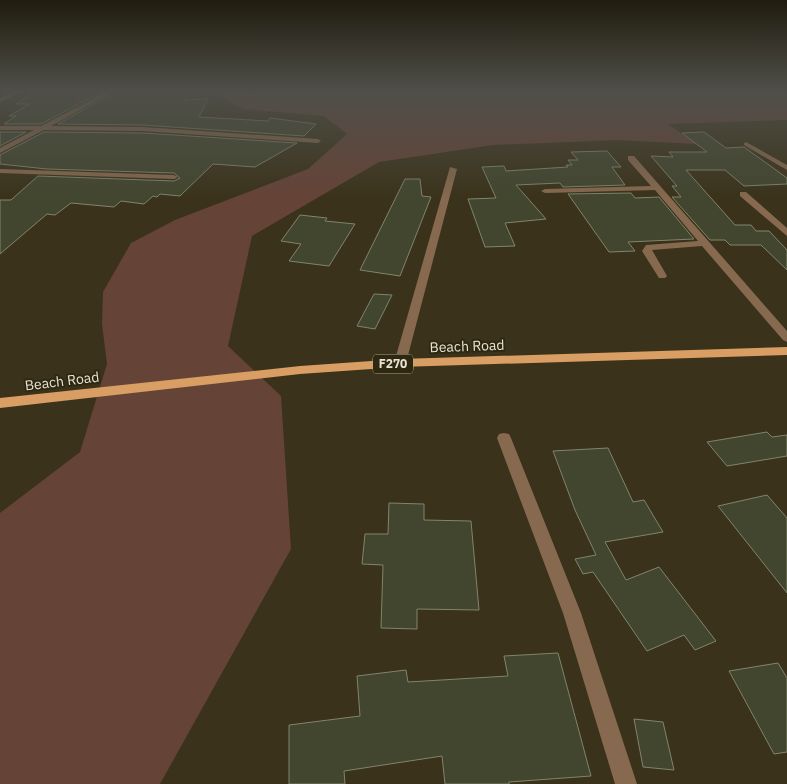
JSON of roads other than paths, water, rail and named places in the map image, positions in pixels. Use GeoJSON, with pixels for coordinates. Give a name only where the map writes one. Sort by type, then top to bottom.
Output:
{"type":"FeatureCollection","features":[{"type":"Feature","properties":{"kind":"main road","name":"Beach Road"},"geometry":{"type":"LineString","coordinates":[[0,403],[300,370],[400,363],[787,351]]}},
{"type":"Feature","properties":{"kind":"street"},"geometry":{"type":"LineString","coordinates":[[0,151],[46,127]]}},
{"type":"Feature","properties":{"kind":"street"},"geometry":{"type":"LineString","coordinates":[[0,128],[143,129],[318,141]]}},
{"type":"Feature","properties":{"kind":"street"},"geometry":{"type":"LineString","coordinates":[[746,144],[787,168]]}},
{"type":"Feature","properties":{"kind":"street"},"geometry":{"type":"LineString","coordinates":[[631,158],[787,338]]}},
{"type":"Feature","properties":{"kind":"street"},"geometry":{"type":"LineString","coordinates":[[400,363],[453,169]]}},
{"type":"Feature","properties":{"kind":"street"},"geometry":{"type":"LineString","coordinates":[[0,171],[174,177]]}},
{"type":"Feature","properties":{"kind":"street"},"geometry":{"type":"LineString","coordinates":[[545,191],[658,188]]}},
{"type":"Feature","properties":{"kind":"street"},"geometry":{"type":"LineString","coordinates":[[743,194],[787,233]]}},
{"type":"Feature","properties":{"kind":"street"},"geometry":{"type":"LineString","coordinates":[[662,276],[647,251],[649,247],[705,244]]}},
{"type":"Feature","properties":{"kind":"street"},"geometry":{"type":"LineString","coordinates":[[504,438],[572,612],[626,784]]}}]}
